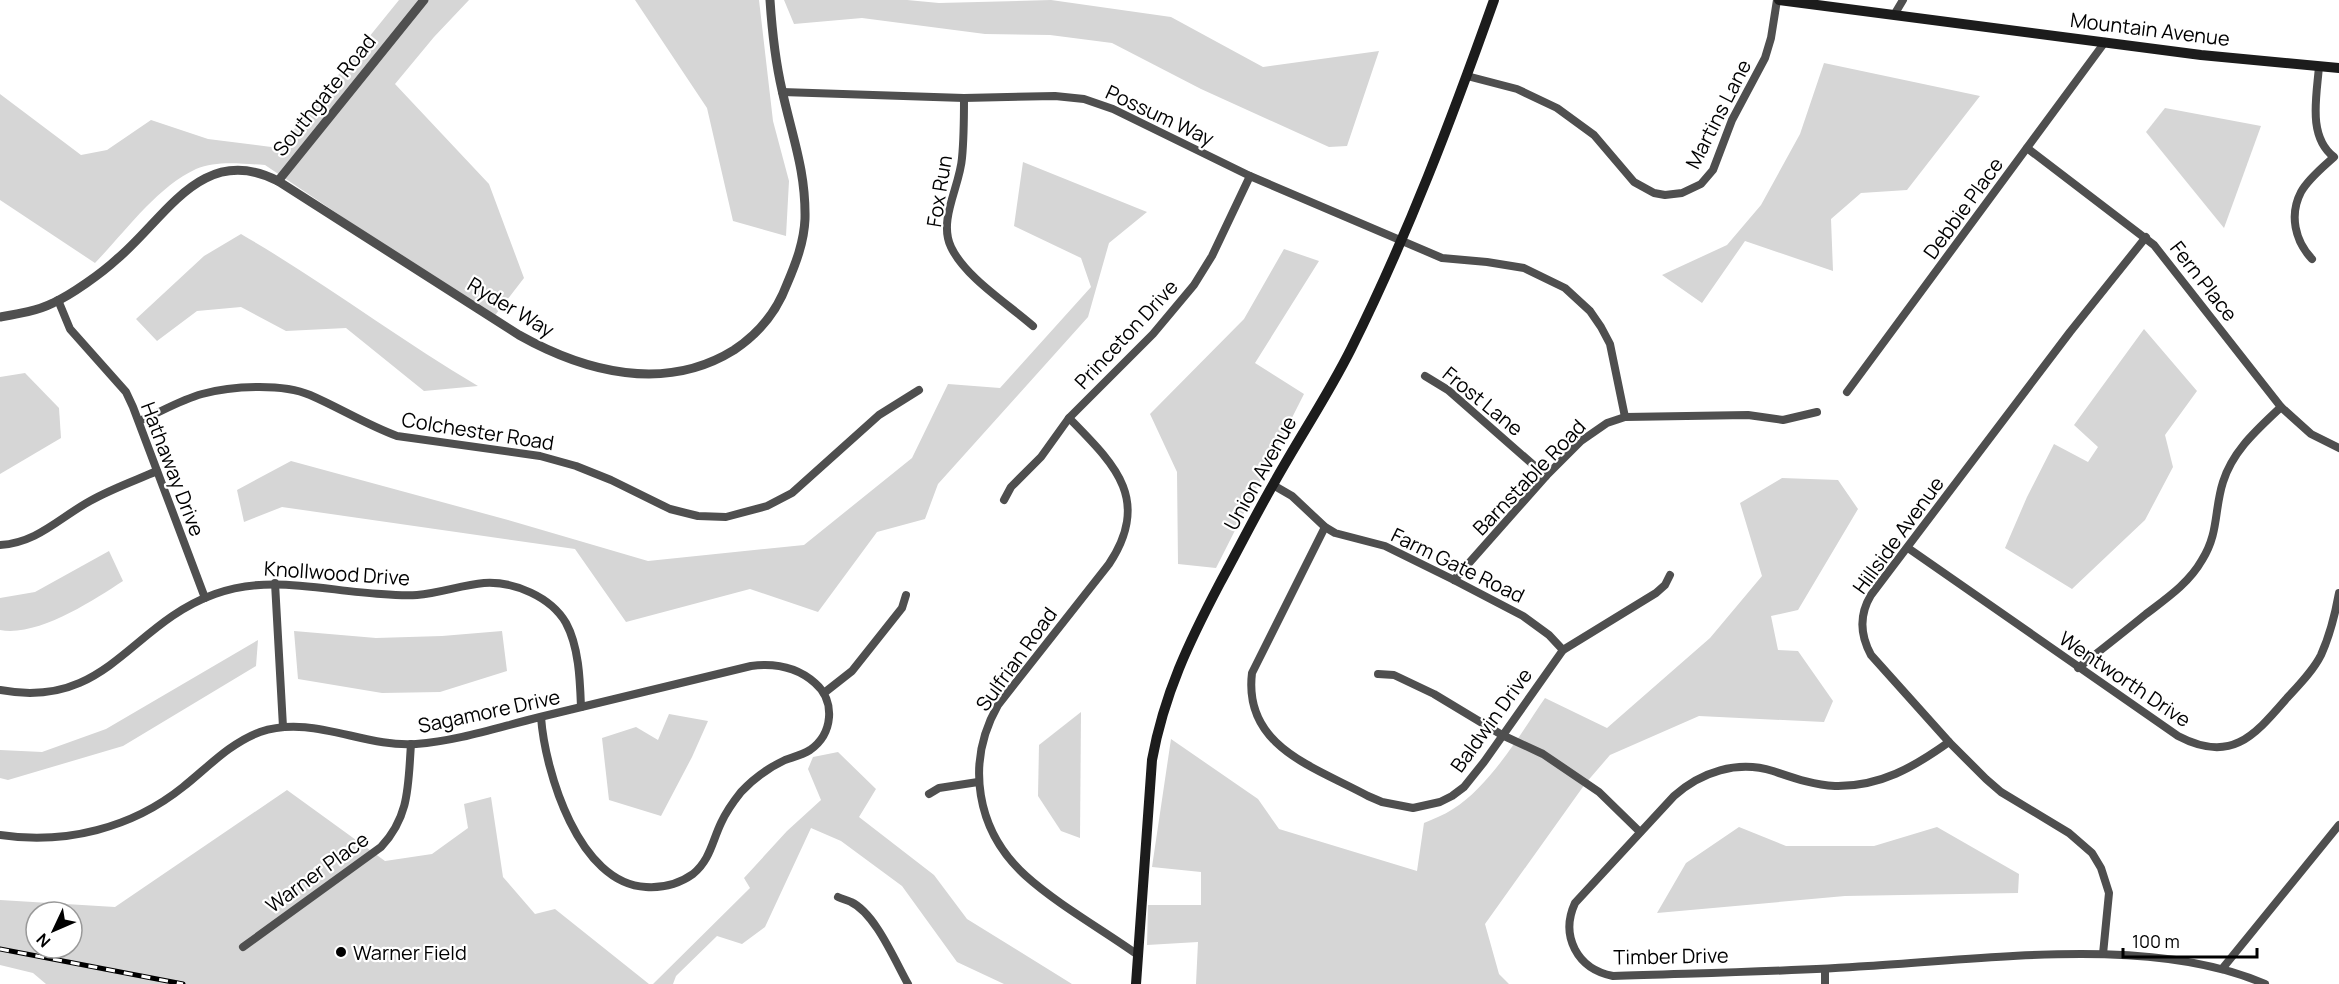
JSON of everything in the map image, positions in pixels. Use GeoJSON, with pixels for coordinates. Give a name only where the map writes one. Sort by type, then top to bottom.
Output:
{"type":"FeatureCollection","features":[{"type":"Feature","properties":{"kind":"main road","name":"Union Avenue"},"geometry":{"type":"LineString","coordinates":[[1136,984],[1152,760],[1163,708],[1189,641],[1273,485],[1351,350],[1400,240],[1467,76],[1494,0]]}},
{"type":"Feature","properties":{"kind":"main road","name":"Mountain Avenue"},"geometry":{"type":"LineString","coordinates":[[1778,0],[2105,42],[2339,68]]}},
{"type":"Feature","properties":{"kind":"street","name":"Southgate Road"},"geometry":{"type":"LineString","coordinates":[[0,317],[22,313],[58,300],[117,260],[183,192],[198,181],[222,172],[238,170],[255,172],[279,181],[424,0]]}},
{"type":"Feature","properties":{"kind":"street","name":"Ryder Way"},"geometry":{"type":"LineString","coordinates":[[279,181],[534,344],[620,373],[643,375],[679,373],[717,360],[753,335],[776,308],[798,258],[804,223],[804,183],[782,92],[773,40],[770,0]]}},
{"type":"Feature","properties":{"kind":"street","name":"Martins Lane"},"geometry":{"type":"LineString","coordinates":[[1467,76],[1502,84],[1538,97],[1567,114],[1594,135],[1626,174],[1644,189],[1665,195],[1683,193],[1701,184],[1713,170],[1732,120],[1765,58],[1772,38],[1778,0]]}},
{"type":"Feature","properties":{"kind":"street"},"geometry":{"type":"LineString","coordinates":[[1894,15],[1903,0]]}},
{"type":"Feature","properties":{"kind":"street","name":"Debbie Place"},"geometry":{"type":"LineString","coordinates":[[1847,393],[2105,42]]}},
{"type":"Feature","properties":{"kind":"street"},"geometry":{"type":"LineString","coordinates":[[2312,259],[2297,236],[2295,217],[2298,198],[2306,185],[2334,157],[2321,142],[2316,121],[2319,66]]}},
{"type":"Feature","properties":{"kind":"street","name":"Possum Way"},"geometry":{"type":"LineString","coordinates":[[782,92],[964,98],[1055,96],[1084,99],[1113,109],[1250,176],[1442,258],[1524,268],[1565,288],[1590,311],[1610,345],[1625,417]]}},
{"type":"Feature","properties":{"kind":"street","name":"Fox Run"},"geometry":{"type":"LineString","coordinates":[[964,98],[960,174],[946,235],[956,257],[971,273],[1033,326]]}},
{"type":"Feature","properties":{"kind":"street","name":"Fern Place"},"geometry":{"type":"LineString","coordinates":[[2027,148],[2146,237],[2167,259],[2281,407],[2311,434],[2339,447]]}},
{"type":"Feature","properties":{"kind":"street","name":"Princeton Drive"},"geometry":{"type":"LineString","coordinates":[[1004,500],[1011,487],[1041,457],[1069,418],[1153,334],[1194,285],[1212,256],[1250,176]]}},
{"type":"Feature","properties":{"kind":"street","name":"Hillside Avenue"},"geometry":{"type":"LineString","coordinates":[[2103,954],[2109,892],[2101,868],[2092,853],[2069,832],[2001,792],[1949,742],[1878,663],[1863,640],[1862,617],[1867,601],[2070,332],[2146,237]]}},
{"type":"Feature","properties":{"kind":"street","name":"Hathaway Drive"},"geometry":{"type":"LineString","coordinates":[[58,300],[70,329],[126,392],[205,598]]}},
{"type":"Feature","properties":{"kind":"street","name":"Frost Lane"},"geometry":{"type":"LineString","coordinates":[[1425,376],[1448,390],[1546,477]]}},
{"type":"Feature","properties":{"kind":"street","name":"Colchester Road"},"geometry":{"type":"LineString","coordinates":[[139,421],[201,394],[258,387],[285,388],[308,394],[379,430],[397,436],[540,456],[576,466],[611,480],[670,509],[698,516],[726,517],[761,509],[792,493],[879,415],[919,390]]}},
{"type":"Feature","properties":{"kind":"street"},"geometry":{"type":"LineString","coordinates":[[2078,668],[2176,590],[2194,572],[2212,540],[2223,482],[2233,459],[2246,440],[2281,407]]}},
{"type":"Feature","properties":{"kind":"street","name":"Barnstable Road"},"geometry":{"type":"LineString","coordinates":[[1454,580],[1546,477],[1592,432],[1607,423],[1625,417],[1748,415],[1783,420],[1816,412]]}},
{"type":"Feature","properties":{"kind":"street","name":"Sulfrian Road"},"geometry":{"type":"LineString","coordinates":[[1069,418],[1107,457],[1118,474],[1127,508],[1127,524],[1120,545],[1109,564],[1006,693],[995,711],[981,746],[978,782],[992,830],[1016,866],[1038,885],[1138,955]]}},
{"type":"Feature","properties":{"kind":"street"},"geometry":{"type":"LineString","coordinates":[[0,545],[33,538],[111,490],[157,471]]}},
{"type":"Feature","properties":{"kind":"street","name":"Farm Gate Road"},"geometry":{"type":"LineString","coordinates":[[1273,485],[1287,492],[1325,527],[1344,536],[1385,546],[1454,580],[1522,616],[1543,630],[1563,650]]}},
{"type":"Feature","properties":{"kind":"street","name":"Baldwin Drive"},"geometry":{"type":"LineString","coordinates":[[1325,527],[1252,673],[1250,688],[1252,703],[1264,731],[1286,752],[1368,796],[1382,802],[1413,808],[1440,802],[1464,787],[1563,650],[1656,593],[1665,585],[1670,575]]}},
{"type":"Feature","properties":{"kind":"street","name":"Wentworth Drive"},"geometry":{"type":"LineString","coordinates":[[1908,548],[2078,668],[2190,742],[2217,747],[2230,746],[2243,741],[2259,730],[2310,671],[2320,657],[2333,626],[2339,593]]}},
{"type":"Feature","properties":{"kind":"street","name":"Knollwood Drive"},"geometry":{"type":"LineString","coordinates":[[0,690],[40,693],[77,685],[100,673],[181,610],[205,598],[233,589],[275,584],[391,595],[416,595],[484,583],[503,584],[521,589],[546,603],[566,624],[578,664],[581,707]]}},
{"type":"Feature","properties":{"kind":"street"},"geometry":{"type":"LineString","coordinates":[[275,584],[284,727]]}},
{"type":"Feature","properties":{"kind":"street"},"geometry":{"type":"LineString","coordinates":[[542,717],[546,756],[564,809],[584,844],[603,868],[614,877],[634,886],[654,888],[675,884],[703,863],[711,851],[727,811],[753,781],[774,766],[802,754],[818,743],[829,718],[824,693],[852,671],[902,608],[906,595]]}},
{"type":"Feature","properties":{"kind":"street","name":"Sagamore Drive"},"geometry":{"type":"LineString","coordinates":[[0,836],[64,837],[113,826],[158,805],[238,743],[259,733],[284,727],[306,727],[411,744],[442,741],[759,664],[775,665],[798,672],[812,680],[824,693]]}},
{"type":"Feature","properties":{"kind":"street"},"geometry":{"type":"LineString","coordinates":[[1378,674],[1394,675],[1434,694],[1502,735],[1543,754],[1599,792],[1640,832]]}},
{"type":"Feature","properties":{"kind":"street","name":"Timber Drive"},"geometry":{"type":"LineString","coordinates":[[1949,742],[1897,774],[1874,782],[1819,785],[1762,769],[1741,767],[1720,770],[1700,778],[1682,789],[1582,893],[1571,912],[1569,922],[1571,943],[1575,952],[1589,967],[1613,976],[1825,969],[2103,954],[2153,958],[2228,969],[2265,984]]}},
{"type":"Feature","properties":{"kind":"street","name":"Warner Place"},"geometry":{"type":"LineString","coordinates":[[243,947],[381,848],[394,833],[404,811],[411,744]]}},
{"type":"Feature","properties":{"kind":"street"},"geometry":{"type":"LineString","coordinates":[[928,794],[939,788],[978,782]]}},
{"type":"Feature","properties":{"kind":"street"},"geometry":{"type":"LineString","coordinates":[[2222,969],[2339,825]]}},
{"type":"Feature","properties":{"kind":"street"},"geometry":{"type":"LineString","coordinates":[[838,897],[853,902],[876,926],[908,984]]}},
{"type":"Feature","properties":{"kind":"street"},"geometry":{"type":"LineString","coordinates":[[1825,969],[1825,984]]}},
{"type":"Feature","properties":{"kind":"shaded area"},"geometry":{"type":"Polygon","coordinates":[[[399,0],[469,0],[434,37],[395,84],[489,184],[524,278],[493,318],[265,165],[213,164],[196,169],[182,177],[155,198],[95,263],[0,200],[0,94],[81,155],[107,150],[151,120],[208,139],[279,148],[399,0]]]}},
{"type":"Feature","properties":{"kind":"shaded area"},"geometry":{"type":"Polygon","coordinates":[[[635,0],[759,0],[773,121],[789,181],[786,236],[733,221],[707,108],[635,0]]]}},
{"type":"Feature","properties":{"kind":"shaded area"},"geometry":{"type":"Polygon","coordinates":[[[784,0],[907,0],[939,3],[1051,0],[1171,17],[1263,67],[1379,51],[1347,146],[1329,147],[1201,89],[1112,43],[1050,35],[985,34],[862,18],[794,24],[784,0]]]}},
{"type":"Feature","properties":{"kind":"shaded area"},"geometry":{"type":"Polygon","coordinates":[[[1824,63],[1980,96],[1907,190],[1861,193],[1831,219],[1833,271],[1745,241],[1702,303],[1662,275],[1727,245],[1761,205],[1800,134],[1824,63]]]}},
{"type":"Feature","properties":{"kind":"shaded area"},"geometry":{"type":"Polygon","coordinates":[[[2165,108],[2261,126],[2224,228],[2146,132],[2165,108]]]}},
{"type":"Feature","properties":{"kind":"shaded area"},"geometry":{"type":"Polygon","coordinates":[[[1023,162],[1147,212],[1109,243],[1088,317],[938,484],[925,519],[877,532],[818,612],[750,589],[626,622],[575,549],[282,507],[244,522],[237,490],[291,461],[648,561],[804,545],[912,458],[948,384],[1000,388],[1091,287],[1081,258],[1014,226],[1023,162]]]}},
{"type":"Feature","properties":{"kind":"shaded area"},"geometry":{"type":"Polygon","coordinates":[[[241,234],[478,386],[424,391],[346,328],[286,331],[241,307],[197,311],[157,341],[136,319],[204,256],[241,234]]]}},
{"type":"Feature","properties":{"kind":"shaded area"},"geometry":{"type":"Polygon","coordinates":[[[1284,249],[1319,261],[1255,363],[1304,394],[1216,568],[1178,564],[1177,472],[1150,414],[1244,319],[1284,249]]]}},
{"type":"Feature","properties":{"kind":"shaded area"},"geometry":{"type":"Polygon","coordinates":[[[2144,329],[2197,391],[2165,435],[2173,467],[2145,520],[2072,589],[2005,548],[2027,497],[2054,444],[2088,462],[2098,447],[2074,425],[2144,329]]]}},
{"type":"Feature","properties":{"kind":"shaded area"},"geometry":{"type":"Polygon","coordinates":[[[25,373],[59,408],[61,438],[0,474],[0,377],[25,373]]]}},
{"type":"Feature","properties":{"kind":"shaded area"},"geometry":{"type":"Polygon","coordinates":[[[1782,478],[1838,480],[1858,509],[1798,610],[1771,616],[1778,650],[1798,651],[1833,701],[1824,722],[1699,716],[1610,755],[1585,784],[1485,924],[1499,974],[1509,984],[1196,984],[1198,942],[1147,945],[1148,905],[1201,905],[1201,872],[1152,867],[1171,739],[1258,799],[1279,829],[1417,871],[1424,823],[1453,809],[1480,787],[1504,758],[1545,698],[1607,728],[1710,638],[1762,576],[1740,503],[1782,478]]]}},
{"type":"Feature","properties":{"kind":"shaded area"},"geometry":{"type":"Polygon","coordinates":[[[109,551],[123,581],[64,616],[47,623],[15,631],[0,630],[0,598],[35,592],[109,551]]]}},
{"type":"Feature","properties":{"kind":"shaded area"},"geometry":{"type":"Polygon","coordinates":[[[294,631],[376,638],[502,631],[507,671],[440,692],[382,693],[298,679],[294,631]]]}},
{"type":"Feature","properties":{"kind":"shaded area"},"geometry":{"type":"Polygon","coordinates":[[[258,640],[256,666],[123,746],[8,780],[0,778],[0,750],[42,752],[106,729],[258,640]]]}},
{"type":"Feature","properties":{"kind":"shaded area"},"geometry":{"type":"Polygon","coordinates":[[[1081,712],[1080,838],[1061,831],[1038,796],[1039,745],[1081,712]]]}},
{"type":"Feature","properties":{"kind":"shaded area"},"geometry":{"type":"Polygon","coordinates":[[[669,714],[708,721],[661,816],[609,800],[602,738],[636,727],[658,740],[669,714]]]}},
{"type":"Feature","properties":{"kind":"shaded area"},"geometry":{"type":"Polygon","coordinates":[[[838,752],[876,789],[859,817],[934,875],[967,919],[1072,984],[1004,984],[957,962],[902,886],[841,841],[811,828],[765,927],[742,944],[717,936],[676,976],[673,984],[653,984],[750,888],[744,878],[787,831],[821,800],[808,769],[813,757],[838,752]]]}},
{"type":"Feature","properties":{"kind":"shaded area"},"geometry":{"type":"Polygon","coordinates":[[[287,790],[385,861],[432,854],[468,828],[464,804],[491,797],[503,877],[535,914],[555,909],[649,984],[46,984],[33,973],[0,965],[0,900],[24,901],[24,960],[84,960],[84,905],[115,907],[287,790]]]}},
{"type":"Feature","properties":{"kind":"shaded area"},"geometry":{"type":"Polygon","coordinates":[[[1739,827],[1786,846],[1874,846],[1937,827],[2019,874],[2018,893],[1845,896],[1657,913],[1686,863],[1739,827]]]}},
{"type":"Feature","properties":{"kind":"railway"},"geometry":{"type":"LineString","coordinates":[[0,949],[183,984]]}},
{"type":"Feature","properties":{"kind":"place","name":"Warner Field"},"geometry":{"type":"Point","coordinates":[341,952]}}]}
